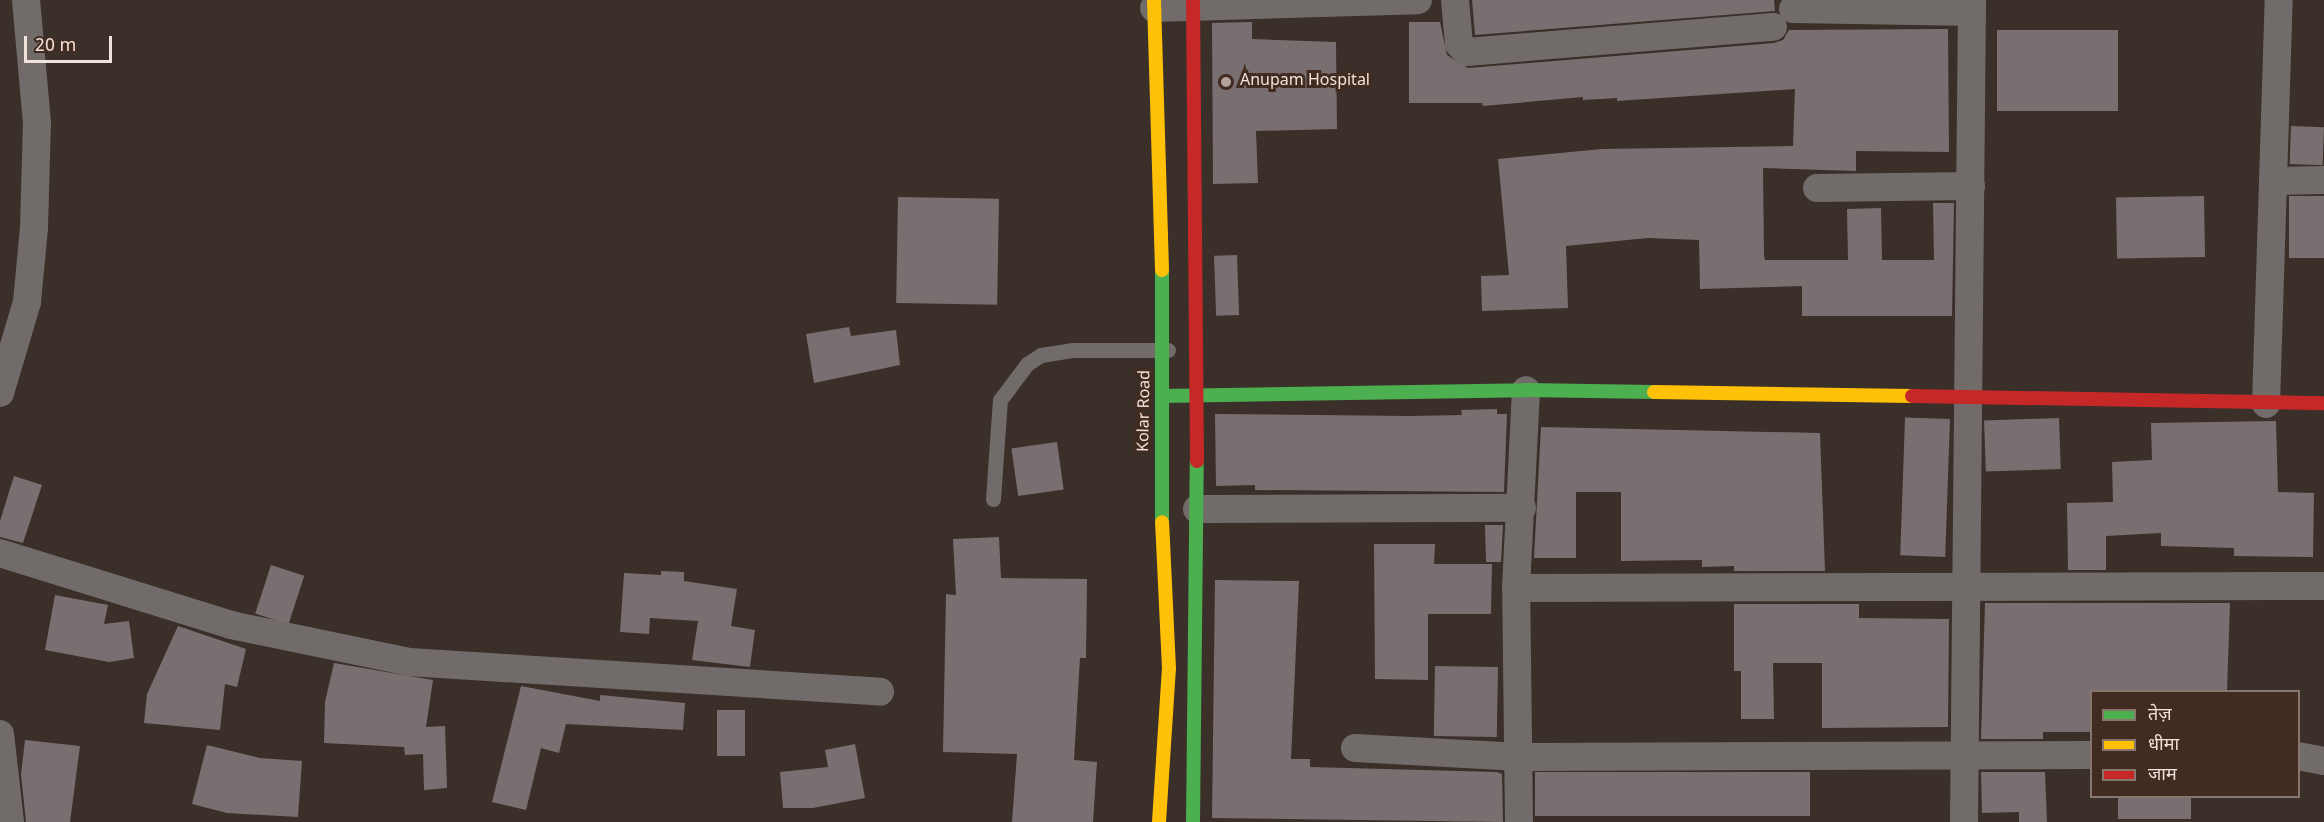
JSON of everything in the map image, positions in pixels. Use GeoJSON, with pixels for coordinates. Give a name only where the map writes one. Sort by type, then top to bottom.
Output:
{"type":"FeatureCollection","features":[{"type":"Feature","properties":{"kind":"main road","name":"Kolar Road"},"geometry":{"type":"LineString","coordinates":[[1154,4],[1164,350],[1161,509],[1168,669],[1159,822]]}},
{"type":"Feature","properties":{"kind":"main road"},"geometry":{"type":"LineString","coordinates":[[1193,4],[1197,509],[1194,822]]}},
{"type":"Feature","properties":{"kind":"main road"},"geometry":{"type":"LineString","coordinates":[[1162,396],[1526,390],[1971,400],[2324,403]]}},
{"type":"Feature","properties":{"kind":"street"},"geometry":{"type":"LineString","coordinates":[[0,393],[27,302],[34,228],[36,123],[26,0]]}},
{"type":"Feature","properties":{"kind":"street"},"geometry":{"type":"LineString","coordinates":[[1154,4],[1418,0]]}},
{"type":"Feature","properties":{"kind":"street"},"geometry":{"type":"LineString","coordinates":[[1455,0],[1459,44],[1467,52],[1783,18],[1972,6],[1971,400],[1962,754],[1964,822]]}},
{"type":"Feature","properties":{"kind":"street"},"geometry":{"type":"LineString","coordinates":[[2266,404],[2279,0]]}},
{"type":"Feature","properties":{"kind":"street"},"geometry":{"type":"LineString","coordinates":[[2273,180],[2324,180]]}},
{"type":"Feature","properties":{"kind":"street"},"geometry":{"type":"LineString","coordinates":[[1817,188],[1971,186]]}},
{"type":"Feature","properties":{"kind":"street"},"geometry":{"type":"LineString","coordinates":[[1519,822],[1520,757],[1516,588],[1522,508],[1526,390]]}},
{"type":"Feature","properties":{"kind":"street"},"geometry":{"type":"LineString","coordinates":[[1197,509],[1522,508]]}},
{"type":"Feature","properties":{"kind":"street"},"geometry":{"type":"LineString","coordinates":[[0,553],[231,625],[408,662],[880,692]]}},
{"type":"Feature","properties":{"kind":"street"},"geometry":{"type":"LineString","coordinates":[[1516,588],[1965,584],[2324,586]]}},
{"type":"Feature","properties":{"kind":"street"},"geometry":{"type":"LineString","coordinates":[[0,734],[10,822]]}},
{"type":"Feature","properties":{"kind":"street"},"geometry":{"type":"LineString","coordinates":[[1355,748],[1520,757],[2090,755]]}},
{"type":"Feature","properties":{"kind":"street"},"geometry":{"type":"LineString","coordinates":[[2300,756],[2324,761]]}},
{"type":"Feature","properties":{"kind":"lane"},"geometry":{"type":"LineString","coordinates":[[993,499],[1000,400],[1027,364],[1041,355],[1072,350],[1195,350]]}},
{"type":"Feature","properties":{"kind":"building"},"geometry":{"type":"Polygon","coordinates":[[[1472,0],[1774,0],[1775,11],[1475,35],[1472,0]]]}},
{"type":"Feature","properties":{"kind":"building"},"geometry":{"type":"Polygon","coordinates":[[[1252,22],[1252,39],[1336,42],[1337,129],[1256,131],[1258,183],[1213,184],[1212,23],[1252,22]]]}},
{"type":"Feature","properties":{"kind":"building"},"geometry":{"type":"Polygon","coordinates":[[[1409,22],[1440,22],[1447,55],[1468,68],[1774,43],[1783,40],[1789,30],[1948,29],[1949,152],[1856,151],[1856,171],[1763,168],[1764,255],[1765,260],[1848,260],[1847,209],[1881,208],[1882,260],[1934,260],[1933,203],[1954,203],[1952,316],[1802,316],[1802,286],[1700,289],[1699,240],[1648,238],[1566,246],[1568,308],[1482,311],[1481,276],[1509,275],[1498,159],[1602,149],[1793,146],[1795,89],[1617,101],[1617,98],[1583,100],[1583,97],[1483,106],[1482,103],[1409,103],[1409,22]]]}},
{"type":"Feature","properties":{"kind":"building"},"geometry":{"type":"Polygon","coordinates":[[[1997,30],[2118,30],[2118,111],[1997,111],[1997,30]]]}},
{"type":"Feature","properties":{"kind":"building"},"geometry":{"type":"Polygon","coordinates":[[[2291,126],[2324,127],[2323,165],[2290,164],[2291,126]]]}},
{"type":"Feature","properties":{"kind":"building"},"geometry":{"type":"Polygon","coordinates":[[[2204,196],[2205,257],[2117,259],[2116,198],[2204,196]]]}},
{"type":"Feature","properties":{"kind":"building"},"geometry":{"type":"Polygon","coordinates":[[[2289,196],[2324,196],[2324,258],[2289,258],[2289,196]]]}},
{"type":"Feature","properties":{"kind":"building"},"geometry":{"type":"Polygon","coordinates":[[[898,197],[999,199],[997,305],[896,303],[898,197]]]}},
{"type":"Feature","properties":{"kind":"building"},"geometry":{"type":"Polygon","coordinates":[[[1237,255],[1239,315],[1216,316],[1214,256],[1237,255]]]}},
{"type":"Feature","properties":{"kind":"building"},"geometry":{"type":"Polygon","coordinates":[[[849,327],[851,336],[896,330],[900,365],[814,383],[806,334],[849,327]]]}},
{"type":"Feature","properties":{"kind":"building"},"geometry":{"type":"Polygon","coordinates":[[[1497,409],[1497,414],[1507,414],[1504,492],[1255,490],[1255,485],[1216,486],[1215,414],[1409,416],[1462,415],[1461,410],[1497,409]]]}},
{"type":"Feature","properties":{"kind":"building"},"geometry":{"type":"Polygon","coordinates":[[[1905,417],[1950,419],[1945,557],[1900,555],[1905,417]]]}},
{"type":"Feature","properties":{"kind":"building"},"geometry":{"type":"Polygon","coordinates":[[[2059,418],[2061,469],[1986,472],[1984,421],[2059,418]]]}},
{"type":"Feature","properties":{"kind":"building"},"geometry":{"type":"Polygon","coordinates":[[[2276,421],[2278,492],[2314,493],[2313,557],[2234,556],[2234,548],[2161,546],[2161,533],[2106,536],[2106,570],[2068,570],[2067,503],[2113,502],[2112,462],[2152,460],[2151,423],[2276,421]]]}},
{"type":"Feature","properties":{"kind":"building"},"geometry":{"type":"Polygon","coordinates":[[[1541,427],[1820,433],[1825,571],[1734,571],[1734,566],[1702,567],[1702,560],[1621,561],[1621,492],[1576,492],[1576,558],[1534,558],[1541,427]]]}},
{"type":"Feature","properties":{"kind":"building"},"geometry":{"type":"Polygon","coordinates":[[[1057,442],[1064,490],[1018,496],[1011,448],[1057,442]]]}},
{"type":"Feature","properties":{"kind":"building"},"geometry":{"type":"Polygon","coordinates":[[[14,476],[42,485],[23,543],[0,537],[0,521],[14,476]]]}},
{"type":"Feature","properties":{"kind":"building"},"geometry":{"type":"Polygon","coordinates":[[[1485,525],[1503,525],[1501,562],[1486,562],[1485,525]]]}},
{"type":"Feature","properties":{"kind":"building"},"geometry":{"type":"Polygon","coordinates":[[[999,537],[1001,578],[1087,579],[1086,658],[1080,658],[1074,760],[1097,762],[1093,822],[1012,822],[1017,754],[943,752],[946,594],[956,595],[953,539],[999,537]]]}},
{"type":"Feature","properties":{"kind":"building"},"geometry":{"type":"Polygon","coordinates":[[[1374,544],[1435,544],[1434,564],[1492,564],[1491,614],[1428,614],[1428,680],[1375,679],[1374,544]]]}},
{"type":"Feature","properties":{"kind":"building"},"geometry":{"type":"Polygon","coordinates":[[[271,565],[304,576],[289,624],[255,614],[271,565]]]}},
{"type":"Feature","properties":{"kind":"building"},"geometry":{"type":"Polygon","coordinates":[[[661,571],[684,572],[684,581],[737,589],[731,626],[755,630],[750,667],[692,660],[698,621],[650,618],[649,634],[620,632],[624,573],[661,575],[661,571]]]}},
{"type":"Feature","properties":{"kind":"building"},"geometry":{"type":"Polygon","coordinates":[[[1215,580],[1299,581],[1291,759],[1310,759],[1310,767],[1497,772],[1502,774],[1503,822],[1212,818],[1215,580]]]}},
{"type":"Feature","properties":{"kind":"building"},"geometry":{"type":"Polygon","coordinates":[[[55,595],[108,605],[104,624],[129,621],[134,658],[109,662],[45,650],[55,595]]]}},
{"type":"Feature","properties":{"kind":"building"},"geometry":{"type":"Polygon","coordinates":[[[1985,603],[2230,603],[2227,690],[2090,690],[2090,732],[2043,732],[2043,739],[1981,739],[1985,603]]]}},
{"type":"Feature","properties":{"kind":"building"},"geometry":{"type":"Polygon","coordinates":[[[1734,604],[1859,604],[1859,618],[1949,619],[1948,727],[1822,728],[1822,663],[1773,663],[1774,719],[1741,719],[1741,671],[1734,671],[1734,604]]]}},
{"type":"Feature","properties":{"kind":"building"},"geometry":{"type":"Polygon","coordinates":[[[178,626],[246,649],[237,687],[225,684],[220,730],[144,723],[147,694],[178,626]]]}},
{"type":"Feature","properties":{"kind":"building"},"geometry":{"type":"Polygon","coordinates":[[[334,663],[433,680],[426,727],[445,726],[447,788],[424,790],[423,754],[405,755],[404,747],[324,743],[325,702],[334,663]]]}},
{"type":"Feature","properties":{"kind":"building"},"geometry":{"type":"Polygon","coordinates":[[[1435,666],[1498,667],[1497,737],[1434,736],[1435,666]]]}},
{"type":"Feature","properties":{"kind":"building"},"geometry":{"type":"Polygon","coordinates":[[[521,686],[600,701],[600,695],[685,703],[683,730],[566,724],[559,753],[541,748],[526,810],[492,802],[521,686]]]}},
{"type":"Feature","properties":{"kind":"building"},"geometry":{"type":"Polygon","coordinates":[[[717,710],[745,710],[745,756],[717,756],[717,710]]]}},
{"type":"Feature","properties":{"kind":"building"},"geometry":{"type":"Polygon","coordinates":[[[25,740],[80,746],[70,822],[26,822],[21,774],[25,740]]]}},
{"type":"Feature","properties":{"kind":"building"},"geometry":{"type":"Polygon","coordinates":[[[855,744],[865,798],[813,808],[783,808],[780,772],[828,767],[825,750],[855,744]]]}},
{"type":"Feature","properties":{"kind":"building"},"geometry":{"type":"Polygon","coordinates":[[[207,745],[260,758],[302,761],[298,817],[227,813],[192,804],[207,745]]]}},
{"type":"Feature","properties":{"kind":"building"},"geometry":{"type":"Polygon","coordinates":[[[1535,772],[1810,772],[1810,816],[1535,816],[1535,772]]]}},
{"type":"Feature","properties":{"kind":"building"},"geometry":{"type":"Polygon","coordinates":[[[1981,772],[2045,772],[2047,822],[2019,822],[2019,812],[1982,813],[1981,772]]]}},
{"type":"Feature","properties":{"kind":"building"},"geometry":{"type":"Polygon","coordinates":[[[2118,798],[2191,798],[2191,819],[2118,819],[2118,798]]]}},
{"type":"Feature","properties":{"kind":"traffic: fast"},"geometry":{"type":"LineString","coordinates":[[1162,270],[1162,522]]}},
{"type":"Feature","properties":{"kind":"traffic: fast"},"geometry":{"type":"LineString","coordinates":[[1162,396],[1526,390],[1654,392]]}},
{"type":"Feature","properties":{"kind":"traffic: fast"},"geometry":{"type":"LineString","coordinates":[[1193,822],[1197,461]]}},
{"type":"Feature","properties":{"kind":"traffic: slow"},"geometry":{"type":"LineString","coordinates":[[1154,0],[1162,270]]}},
{"type":"Feature","properties":{"kind":"traffic: slow"},"geometry":{"type":"LineString","coordinates":[[1654,392],[1912,396]]}},
{"type":"Feature","properties":{"kind":"traffic: slow"},"geometry":{"type":"LineString","coordinates":[[1159,822],[1169,669],[1162,522]]}},
{"type":"Feature","properties":{"kind":"traffic: jam"},"geometry":{"type":"LineString","coordinates":[[1193,0],[1197,461]]}},
{"type":"Feature","properties":{"kind":"traffic: jam"},"geometry":{"type":"LineString","coordinates":[[1912,396],[2324,403]]}},
{"type":"Feature","properties":{"kind":"place","name":"Anupam Hospital"},"geometry":{"type":"Point","coordinates":[1226,82]}}]}
